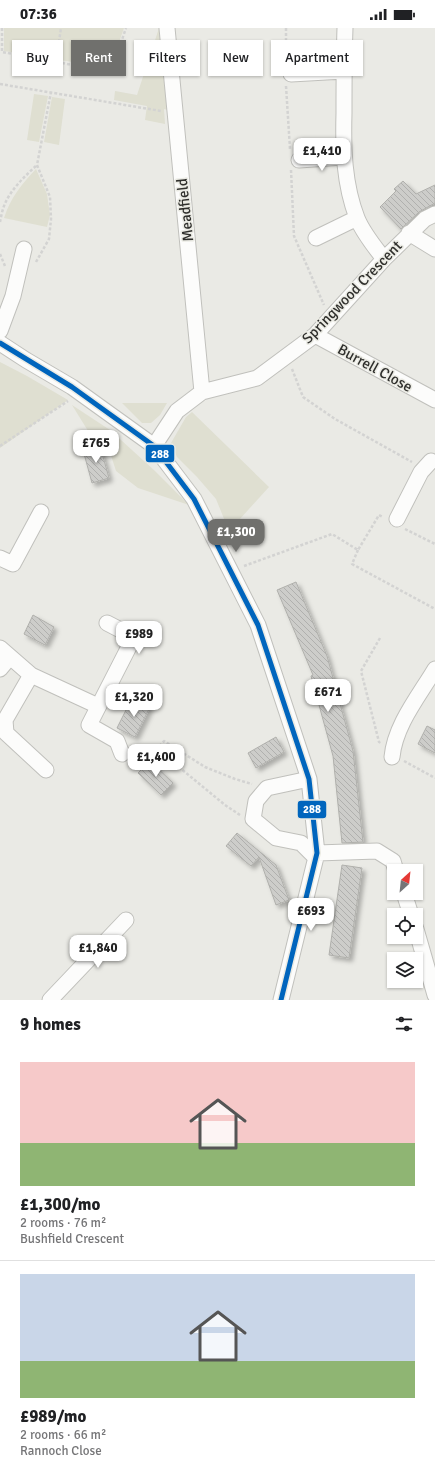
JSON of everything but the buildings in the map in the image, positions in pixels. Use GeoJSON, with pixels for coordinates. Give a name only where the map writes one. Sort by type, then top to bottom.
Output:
{"type":"FeatureCollection","features":[{"type":"Feature","properties":{"kind":"street","name":"Meadfield"},"geometry":{"type":"LineString","coordinates":[[167,28],[202,392]]}},
{"type":"Feature","properties":{"kind":"street"},"geometry":{"type":"LineString","coordinates":[[345,28],[345,40]]}},
{"type":"Feature","properties":{"kind":"street"},"geometry":{"type":"LineString","coordinates":[[344,76],[343,157],[348,186],[357,218],[368,238],[384,259]]}},
{"type":"Feature","properties":{"kind":"street"},"geometry":{"type":"LineString","coordinates":[[293,160],[343,157]]}},
{"type":"Feature","properties":{"kind":"street","name":"Springwood Crescent"},"geometry":{"type":"LineString","coordinates":[[154,446],[177,411],[202,392],[257,378],[315,335],[384,259],[425,219],[435,214]]}},
{"type":"Feature","properties":{"kind":"street"},"geometry":{"type":"LineString","coordinates":[[316,238],[357,218]]}},
{"type":"Feature","properties":{"kind":"street"},"geometry":{"type":"LineString","coordinates":[[410,233],[435,249]]}},
{"type":"Feature","properties":{"kind":"street"},"geometry":{"type":"LineString","coordinates":[[0,331],[13,296],[24,249]]}},
{"type":"Feature","properties":{"kind":"street","name":"Burrell Close"},"geometry":{"type":"LineString","coordinates":[[315,335],[435,400]]}},
{"type":"Feature","properties":{"kind":"street"},"geometry":{"type":"LineString","coordinates":[[0,343],[80,392],[154,446],[194,499],[258,625],[309,779],[317,855],[281,1000]]}},
{"type":"Feature","properties":{"kind":"street"},"geometry":{"type":"LineString","coordinates":[[395,521],[431,462]]}},
{"type":"Feature","properties":{"kind":"street"},"geometry":{"type":"LineString","coordinates":[[7,561],[41,512]]}},
{"type":"Feature","properties":{"kind":"street"},"geometry":{"type":"LineString","coordinates":[[107,623],[134,637],[89,724],[117,741],[122,754]]}},
{"type":"Feature","properties":{"kind":"street"},"geometry":{"type":"LineString","coordinates":[[0,669],[5,653],[31,675],[98,706]]}},
{"type":"Feature","properties":{"kind":"street"},"geometry":{"type":"LineString","coordinates":[[392,752],[401,726],[435,669]]}},
{"type":"Feature","properties":{"kind":"street"},"geometry":{"type":"LineString","coordinates":[[31,675],[5,720],[3,737],[46,770]]}},
{"type":"Feature","properties":{"kind":"street"},"geometry":{"type":"LineString","coordinates":[[309,779],[267,788],[256,801],[253,819],[276,838],[301,842],[317,855],[377,851],[393,861],[394,864]]}},
{"type":"Feature","properties":{"kind":"street"},"geometry":{"type":"LineString","coordinates":[[50,1000],[126,920]]}},
{"type":"Feature","properties":{"kind":"street"},"geometry":{"type":"LineString","coordinates":[[420,944],[435,995]]}},
{"type":"Feature","properties":{"kind":"path"},"geometry":{"type":"LineString","coordinates":[[2,28],[2,52],[12,54]]}},
{"type":"Feature","properties":{"kind":"path"},"geometry":{"type":"LineString","coordinates":[[59,40],[61,28]]}},
{"type":"Feature","properties":{"kind":"path"},"geometry":{"type":"LineString","coordinates":[[63,63],[111,72],[126,28]]}},
{"type":"Feature","properties":{"kind":"path"},"geometry":{"type":"LineString","coordinates":[[286,28],[287,40]]}},
{"type":"Feature","properties":{"kind":"path"},"geometry":{"type":"LineString","coordinates":[[288,76],[293,160],[294,236],[330,318]]}},
{"type":"Feature","properties":{"kind":"path"},"geometry":{"type":"LineString","coordinates":[[0,84],[175,113]]}},
{"type":"Feature","properties":{"kind":"path"},"geometry":{"type":"LineString","coordinates":[[0,254],[6,268],[17,277],[24,276],[38,259],[49,239],[51,219],[50,197],[37,165],[51,92]]}},
{"type":"Feature","properties":{"kind":"path"},"geometry":{"type":"LineString","coordinates":[[0,222],[4,206],[9,197],[25,176],[37,165]]}},
{"type":"Feature","properties":{"kind":"path"},"geometry":{"type":"LineString","coordinates":[[287,356],[303,397],[335,419],[431,462]]}},
{"type":"Feature","properties":{"kind":"path"},"geometry":{"type":"LineString","coordinates":[[0,446],[80,392]]}},
{"type":"Feature","properties":{"kind":"path"},"geometry":{"type":"LineString","coordinates":[[435,544],[395,521],[379,515],[358,550],[352,564],[435,609]]}},
{"type":"Feature","properties":{"kind":"path"},"geometry":{"type":"LineString","coordinates":[[231,572],[246,565],[332,534],[358,550]]}},
{"type":"Feature","properties":{"kind":"path"},"geometry":{"type":"LineString","coordinates":[[380,638],[361,671],[378,742],[404,762],[435,778]]}},
{"type":"Feature","properties":{"kind":"path"},"geometry":{"type":"LineString","coordinates":[[253,819],[245,819],[224,805],[157,749],[164,741],[204,768],[267,788]]}},
{"type":"Feature","properties":{"kind":"shaded area"},"geometry":{"type":"Polygon","coordinates":[[[4,28],[124,28],[120,40],[71,40],[71,62],[63,60],[63,40],[12,40],[12,52],[4,51],[4,28]]]}},
{"type":"Feature","properties":{"kind":"shaded area"},"geometry":{"type":"Polygon","coordinates":[[[159,28],[161,28],[162,40],[155,40],[159,28]]]}},
{"type":"Feature","properties":{"kind":"shaded area"},"geometry":{"type":"Polygon","coordinates":[[[143,76],[165,76],[168,110],[164,109],[165,124],[145,120],[147,106],[114,100],[115,91],[137,95],[143,76]]]}},
{"type":"Feature","properties":{"kind":"shaded area"},"geometry":{"type":"Polygon","coordinates":[[[34,94],[48,96],[39,142],[27,140],[34,94]]]}},
{"type":"Feature","properties":{"kind":"shaded area"},"geometry":{"type":"Polygon","coordinates":[[[52,97],[65,99],[59,145],[44,142],[52,97]]]}},
{"type":"Feature","properties":{"kind":"shaded area"},"geometry":{"type":"Polygon","coordinates":[[[36,169],[47,194],[50,215],[47,227],[4,218],[17,192],[36,169]]]}},
{"type":"Feature","properties":{"kind":"shaded area"},"geometry":{"type":"Polygon","coordinates":[[[0,362],[68,400],[0,448],[0,362]]]}},
{"type":"Feature","properties":{"kind":"shaded area"},"geometry":{"type":"Polygon","coordinates":[[[122,403],[167,403],[160,415],[151,423],[142,423],[122,403]]]}},
{"type":"Feature","properties":{"kind":"shaded area"},"geometry":{"type":"Polygon","coordinates":[[[72,405],[110,430],[155,471],[189,505],[138,488],[116,471],[103,431],[93,439],[72,405]]]}},
{"type":"Feature","properties":{"kind":"shaded area"},"geometry":{"type":"Polygon","coordinates":[[[192,412],[269,487],[229,531],[216,499],[177,457],[171,443],[186,417],[192,412]]]}},
{"type":"Feature","properties":{"kind":"transit line","name":"288"},"geometry":{"type":"LineString","coordinates":[[0,343],[72,387],[154,446],[194,499],[258,625],[309,779],[317,853],[281,1000]]}}]}
